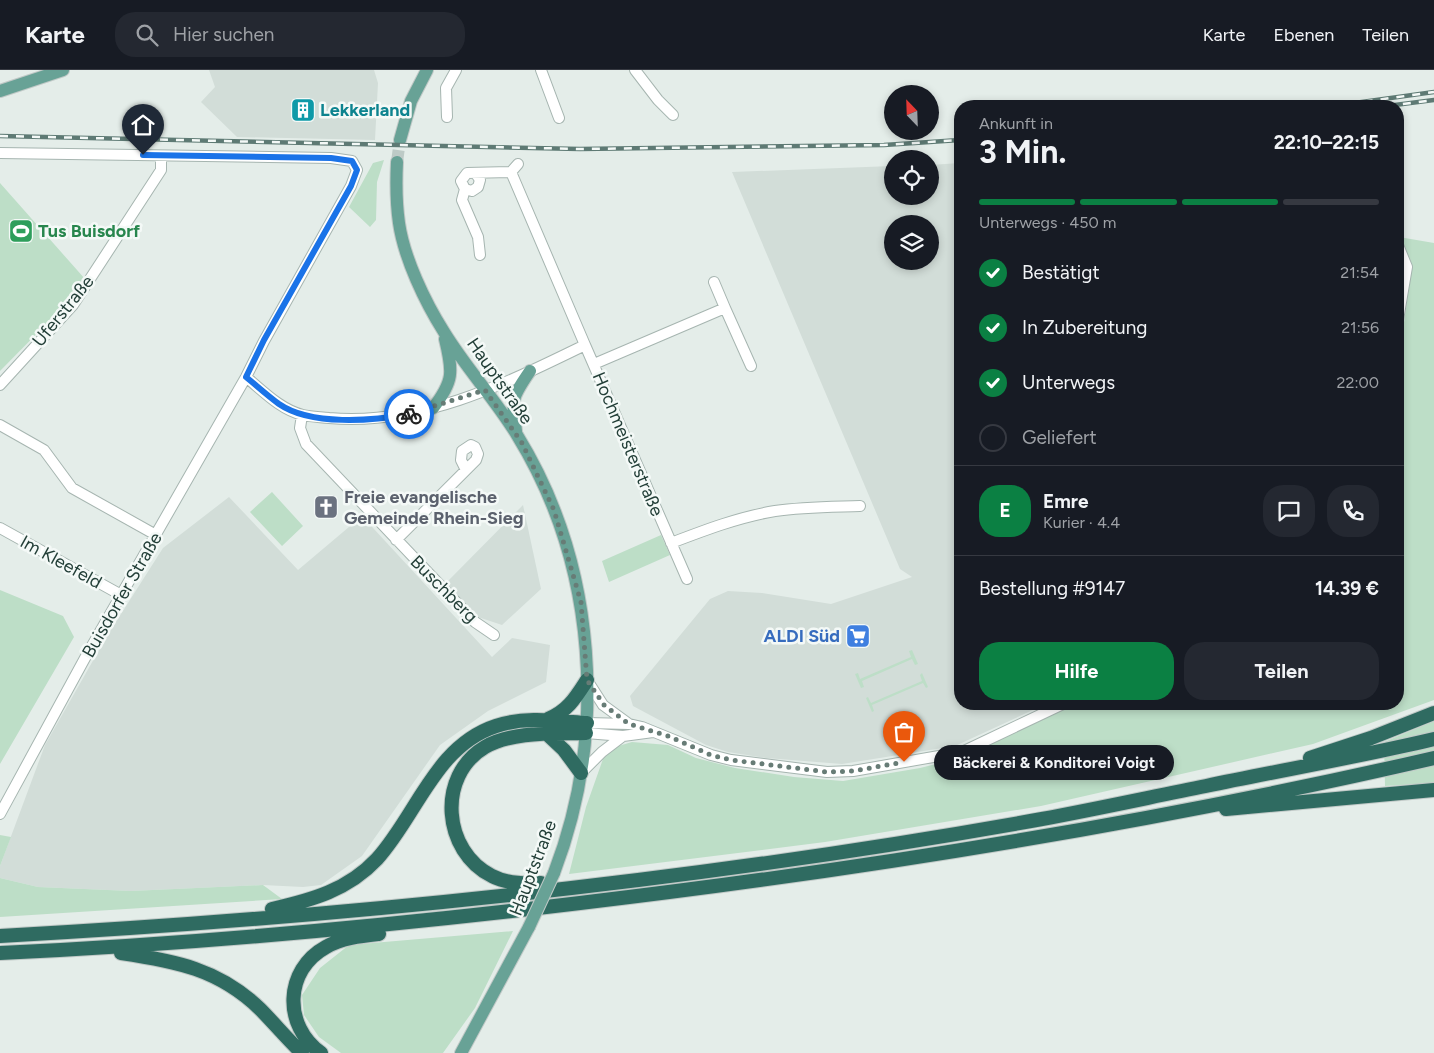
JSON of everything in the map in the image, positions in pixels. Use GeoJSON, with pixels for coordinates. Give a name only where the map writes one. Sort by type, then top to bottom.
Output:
{"type":"FeatureCollection","features":[{"type":"Feature","properties":{"kind":"highway"},"geometry":{"type":"LineString","coordinates":[[546,720],[560,714],[572,704],[587,680]]}},
{"type":"Feature","properties":{"kind":"highway"},"geometry":{"type":"LineString","coordinates":[[1252,776],[1371,738],[1434,713]]}},
{"type":"Feature","properties":{"kind":"highway"},"geometry":{"type":"LineString","coordinates":[[203,923],[217,916],[269,910],[314,900],[357,876],[376,860],[395,837],[437,773],[462,744],[497,725],[546,720],[587,728]]}},
{"type":"Feature","properties":{"kind":"highway"},"geometry":{"type":"LineString","coordinates":[[587,728],[548,735],[501,740],[485,747],[471,757],[455,783],[451,800],[451,818],[455,836],[464,852],[478,867],[493,877],[528,884],[573,881],[589,885]]}},
{"type":"Feature","properties":{"kind":"highway"},"geometry":{"type":"LineString","coordinates":[[548,735],[564,750],[581,773]]}},
{"type":"Feature","properties":{"kind":"highway"},"geometry":{"type":"LineString","coordinates":[[0,936],[203,923],[479,898],[715,870],[985,828],[1348,759],[1434,739]]}},
{"type":"Feature","properties":{"kind":"highway"},"geometry":{"type":"LineString","coordinates":[[0,953],[161,944],[430,920],[677,892],[874,865],[1158,815],[1352,777],[1434,758]]}},
{"type":"Feature","properties":{"kind":"highway"},"geometry":{"type":"LineString","coordinates":[[1158,815],[1434,790]]}},
{"type":"Feature","properties":{"kind":"highway"},"geometry":{"type":"LineString","coordinates":[[321,1053],[306,1039],[293,1011],[292,998],[295,983],[311,957],[326,946],[348,938],[406,931],[430,920]]}},
{"type":"Feature","properties":{"kind":"highway"},"geometry":{"type":"LineString","coordinates":[[93,948],[175,961],[203,970],[243,994],[302,1053]]}},
{"type":"Feature","properties":{"kind":"main road"},"geometry":{"type":"LineString","coordinates":[[0,91],[63,70]]}},
{"type":"Feature","properties":{"kind":"main road"},"geometry":{"type":"LineString","coordinates":[[400,140],[411,101],[427,70]]}},
{"type":"Feature","properties":{"kind":"main road","name":"Hauptstraße"},"geometry":{"type":"LineString","coordinates":[[397,162],[396,190],[399,224],[417,280],[443,332],[516,434],[554,510],[581,602],[587,680],[587,728],[581,773],[575,807],[554,873],[529,927],[461,1053]]}},
{"type":"Feature","properties":{"kind":"main road"},"geometry":{"type":"LineString","coordinates":[[433,408],[446,391],[451,377],[452,366],[443,332]]}},
{"type":"Feature","properties":{"kind":"main road"},"geometry":{"type":"LineString","coordinates":[[516,434],[513,405],[514,394],[530,372]]}},
{"type":"Feature","properties":{"kind":"street"},"geometry":{"type":"LineString","coordinates":[[447,117],[446,88],[456,70]]}},
{"type":"Feature","properties":{"kind":"street"},"geometry":{"type":"LineString","coordinates":[[541,70],[559,118]]}},
{"type":"Feature","properties":{"kind":"street"},"geometry":{"type":"LineString","coordinates":[[635,70],[658,100],[673,115]]}},
{"type":"Feature","properties":{"kind":"street"},"geometry":{"type":"LineString","coordinates":[[0,153],[161,156]]}},
{"type":"Feature","properties":{"kind":"street","name":"Buisdorfer Straße"},"geometry":{"type":"LineString","coordinates":[[0,814],[85,658],[123,596],[246,377],[264,340],[351,186],[357,170],[352,161],[331,158],[161,156]]}},
{"type":"Feature","properties":{"kind":"street","name":"Uferstraße"},"geometry":{"type":"LineString","coordinates":[[0,384],[73,304],[161,170],[161,156]]}},
{"type":"Feature","properties":{"kind":"street"},"geometry":{"type":"LineString","coordinates":[[480,255],[478,237],[462,200],[465,189],[472,191],[478,187],[480,180],[476,174],[511,172],[518,164]]}},
{"type":"Feature","properties":{"kind":"street","name":"Hochmeisterstraße"},"geometry":{"type":"LineString","coordinates":[[511,172],[687,579]]}},
{"type":"Feature","properties":{"kind":"street"},"geometry":{"type":"LineString","coordinates":[[1404,262],[1406,267],[1404,275]]}},
{"type":"Feature","properties":{"kind":"street"},"geometry":{"type":"LineString","coordinates":[[714,282],[751,366]]}},
{"type":"Feature","properties":{"kind":"street"},"geometry":{"type":"LineString","coordinates":[[594,364],[725,308]]}},
{"type":"Feature","properties":{"kind":"street"},"geometry":{"type":"LineString","coordinates":[[246,377],[280,405],[302,415],[367,420],[399,416],[433,408],[530,372],[585,345]]}},
{"type":"Feature","properties":{"kind":"street","name":"Buschberg"},"geometry":{"type":"LineString","coordinates":[[302,415],[300,428],[306,444],[475,622],[494,634]]}},
{"type":"Feature","properties":{"kind":"street"},"geometry":{"type":"LineString","coordinates":[[0,425],[44,450],[72,488],[156,535]]}},
{"type":"Feature","properties":{"kind":"street","name":"Buschberg"},"geometry":{"type":"LineString","coordinates":[[396,540],[466,470]]}},
{"type":"Feature","properties":{"kind":"street"},"geometry":{"type":"LineString","coordinates":[[671,542],[718,525],[774,511],[820,506],[860,506]]}},
{"type":"Feature","properties":{"kind":"street","name":"Im Kleefeld"},"geometry":{"type":"LineString","coordinates":[[0,528],[123,596]]}},
{"type":"Feature","properties":{"kind":"street","name":"Hauptstraße"},"geometry":{"type":"LineString","coordinates":[[587,680],[604,705],[629,724]]}},
{"type":"Feature","properties":{"kind":"street"},"geometry":{"type":"LineString","coordinates":[[587,728],[629,724],[711,755],[731,760],[827,772],[853,771],[962,752],[1050,710]]}},
{"type":"Feature","properties":{"kind":"street"},"geometry":{"type":"LineString","coordinates":[[587,728],[623,736],[653,732]]}},
{"type":"Feature","properties":{"kind":"street"},"geometry":{"type":"LineString","coordinates":[[581,773],[602,752],[623,736]]}},
{"type":"Feature","properties":{"kind":"shaded area","name":"Lekkerland"},"geometry":{"type":"Polygon","coordinates":[[[209,70],[374,70],[378,83],[375,140],[237,137],[201,102],[215,87],[209,70]]]}},
{"type":"Feature","properties":{"kind":"shaded area"},"geometry":{"type":"Polygon","coordinates":[[[954,163],[954,710],[1033,710],[955,746],[842,764],[766,758],[728,752],[706,745],[633,706],[630,696],[710,599],[728,591],[762,593],[831,604],[912,577],[900,569],[732,172],[884,166],[884,205],[939,205],[939,164],[954,163]]]}},
{"type":"Feature","properties":{"kind":"shaded area"},"geometry":{"type":"Polygon","coordinates":[[[229,497],[298,570],[362,516],[492,657],[512,638],[550,645],[546,682],[488,711],[440,745],[362,856],[321,885],[303,887],[263,885],[131,891],[38,887],[0,878],[0,866],[45,745],[107,636],[163,548],[229,497]]]}},
{"type":"Feature","properties":{"kind":"shaded area"},"geometry":{"type":"Polygon","coordinates":[[[523,505],[541,589],[502,625],[475,616],[445,584],[523,505]]]}},
{"type":"Feature","properties":{"kind":"green space"},"geometry":{"type":"Polygon","coordinates":[[[384,160],[377,182],[376,220],[370,227],[349,207],[373,163],[384,160]]]}},
{"type":"Feature","properties":{"kind":"green space","name":"Tus Buisdorf"},"geometry":{"type":"Polygon","coordinates":[[[0,183],[85,279],[63,307],[0,371],[0,183]]]}},
{"type":"Feature","properties":{"kind":"green space"},"geometry":{"type":"Polygon","coordinates":[[[1404,238],[1434,243],[1434,700],[1313,744],[1041,806],[825,842],[569,874],[586,807],[603,759],[615,747],[632,742],[668,745],[696,758],[735,768],[794,777],[843,781],[920,768],[960,758],[1063,710],[1404,710],[1404,322],[1411,261],[1404,247],[1404,238]]]}},
{"type":"Feature","properties":{"kind":"green space"},"geometry":{"type":"Polygon","coordinates":[[[272,492],[303,526],[282,546],[250,512],[272,492]]]}},
{"type":"Feature","properties":{"kind":"green space"},"geometry":{"type":"Polygon","coordinates":[[[661,535],[670,555],[609,582],[602,561],[661,535]]]}},
{"type":"Feature","properties":{"kind":"green space"},"geometry":{"type":"Polygon","coordinates":[[[0,590],[63,616],[74,637],[0,764],[0,590]]]}},
{"type":"Feature","properties":{"kind":"green space"},"geometry":{"type":"Polygon","coordinates":[[[912,650],[918,664],[915,665],[912,659],[862,681],[864,687],[861,688],[855,674],[858,673],[860,679],[911,657],[909,651],[912,650]]]}},
{"type":"Feature","properties":{"kind":"green space"},"geometry":{"type":"Polygon","coordinates":[[[922,673],[928,687],[926,688],[923,683],[872,705],[874,711],[872,712],[866,698],[868,697],[871,703],[922,681],[920,675],[922,673]]]}},
{"type":"Feature","properties":{"kind":"green space"},"geometry":{"type":"Polygon","coordinates":[[[1434,721],[1434,783],[1385,786],[1384,742],[1434,721]]]}},
{"type":"Feature","properties":{"kind":"green space"},"geometry":{"type":"Polygon","coordinates":[[[0,835],[11,837],[0,866],[0,835]]]}},
{"type":"Feature","properties":{"kind":"green space"},"geometry":{"type":"Polygon","coordinates":[[[0,878],[38,887],[131,891],[263,885],[282,899],[0,917],[0,878]]]}},
{"type":"Feature","properties":{"kind":"green space"},"geometry":{"type":"Polygon","coordinates":[[[513,931],[475,1008],[443,1053],[341,1053],[319,1037],[304,1015],[302,995],[320,968],[349,945],[513,931]]]}},
{"type":"Feature","properties":{"kind":"tunnel"},"geometry":{"type":"LineString","coordinates":[[397,162],[400,140]]}},
{"type":"Feature","properties":{"kind":"railway"},"geometry":{"type":"LineString","coordinates":[[1376,100],[1434,92]]}},
{"type":"Feature","properties":{"kind":"railway"},"geometry":{"type":"LineString","coordinates":[[1404,104],[1434,100]]}},
{"type":"Feature","properties":{"kind":"railway"},"geometry":{"type":"LineString","coordinates":[[0,136],[580,149],[884,145],[954,140]]}},
{"type":"Feature","properties":{"kind":"way so far"},"geometry":{"type":"LineString","coordinates":[[409,414],[433,408],[485,390],[516,434],[554,510],[581,602],[587,660],[587,680],[604,705],[629,724],[668,736],[711,755],[731,760],[827,772],[853,771],[904,762]]}},
{"type":"Feature","properties":{"kind":"place","name":"Lekkerland"},"geometry":{"type":"Point","coordinates":[303,110]}},
{"type":"Feature","properties":{"kind":"place","name":"Tus Buisdorf"},"geometry":{"type":"Point","coordinates":[21,231]}},
{"type":"Feature","properties":{"kind":"place","name":"Freie evangelische Gemeinde Rhein-Sieg"},"geometry":{"type":"Point","coordinates":[326,507]}},
{"type":"Feature","properties":{"kind":"place","name":"ALDI Süd"},"geometry":{"type":"Point","coordinates":[858,636]}},
{"type":"Feature","properties":{"kind":"place","name":"Bäckerei & Konditorei Voigt"},"geometry":{"type":"Point","coordinates":[904,762]}},
{"type":"Feature","properties":{"kind":"route"},"geometry":{"type":"LineString","coordinates":[[143,155],[331,158],[352,161],[357,170],[351,186],[264,340],[246,377],[280,405],[302,415],[367,420],[409,414]]}}]}
